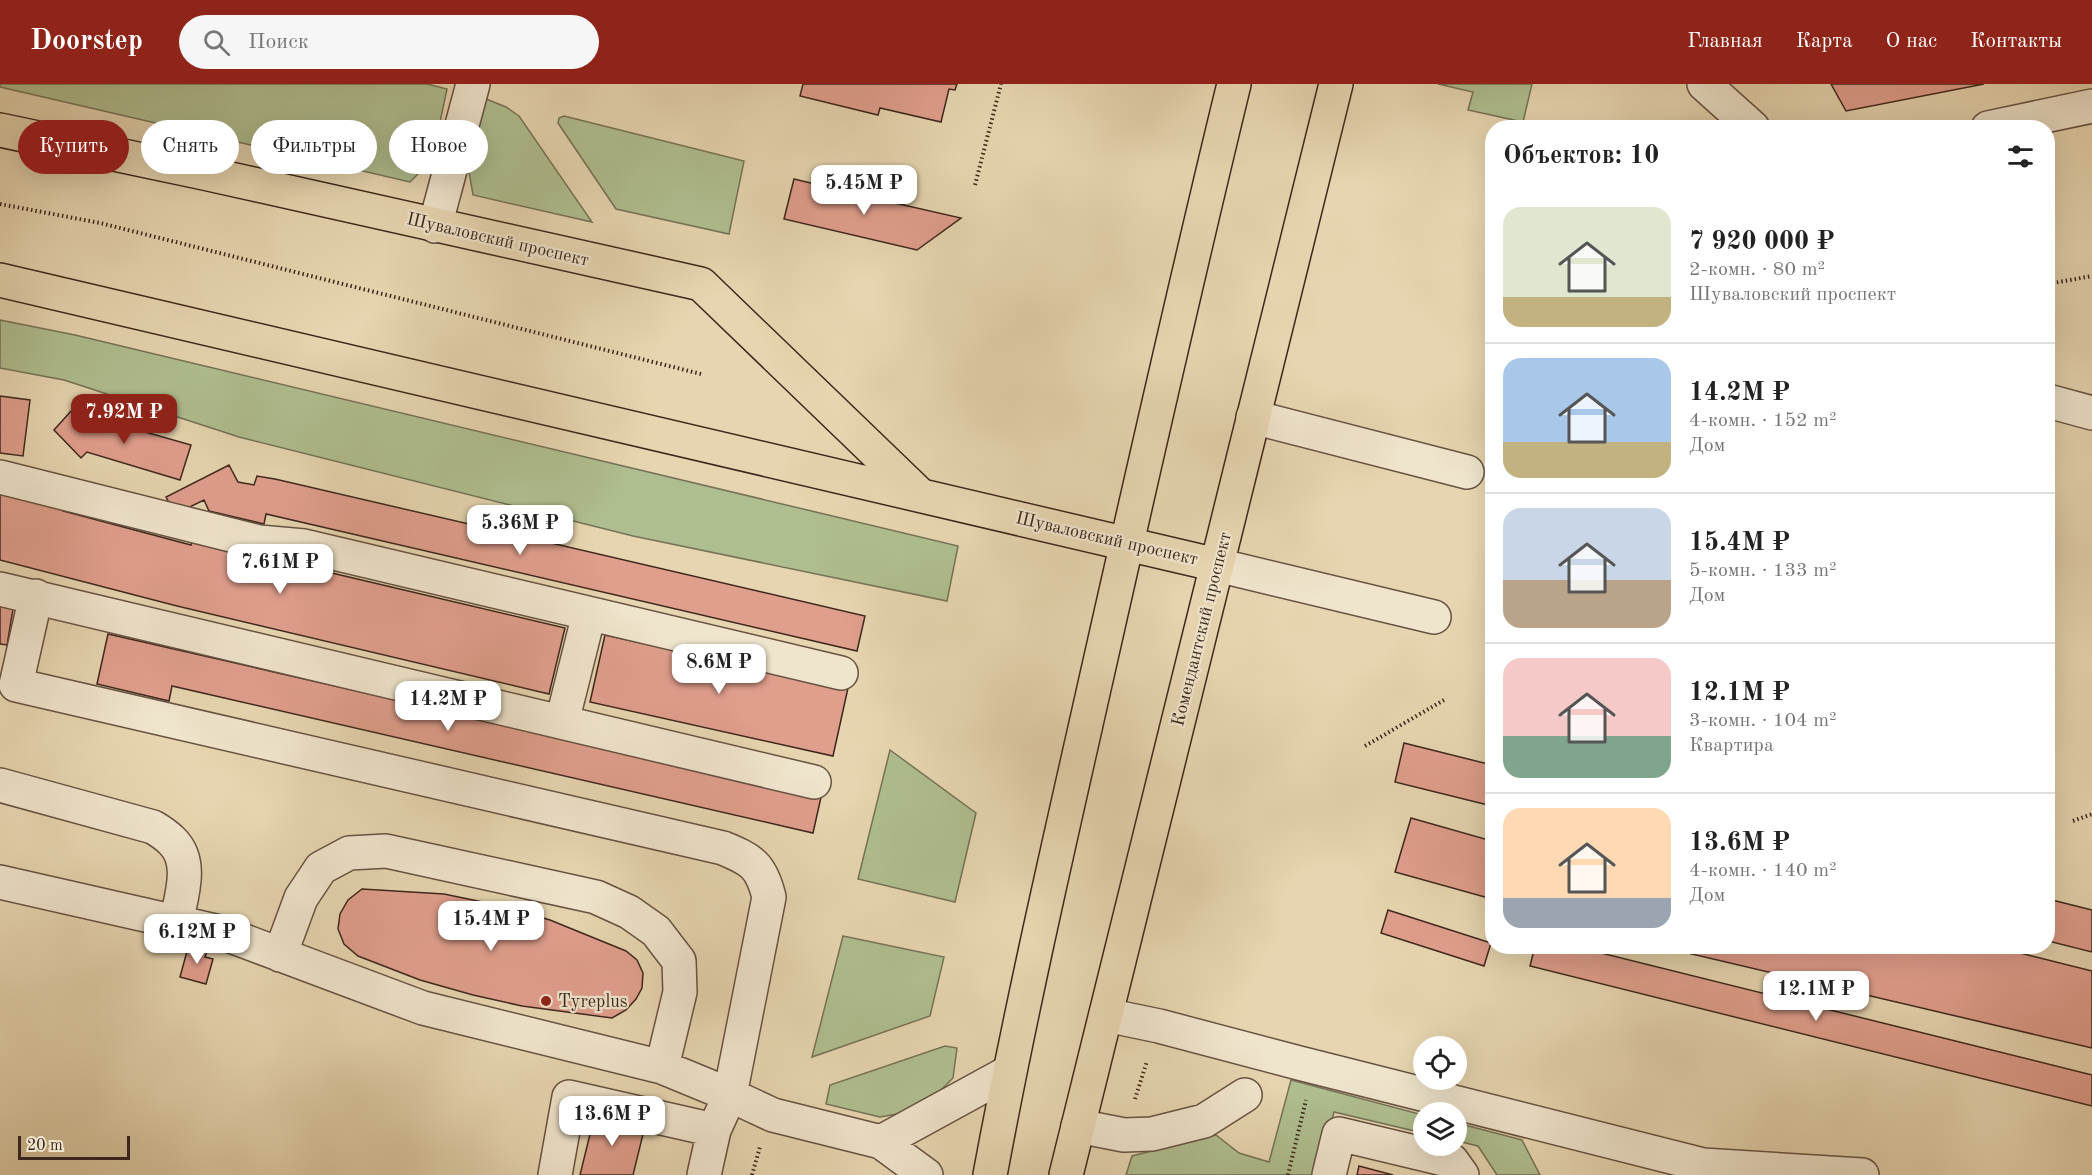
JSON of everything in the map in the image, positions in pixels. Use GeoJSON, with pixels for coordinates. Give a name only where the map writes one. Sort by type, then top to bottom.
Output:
{"type":"FeatureCollection","features":[{"type":"Feature","properties":{"kind":"main road"},"geometry":{"type":"LineString","coordinates":[[990,1175],[1009,1072],[1127,544],[1182,299],[1234,84]]}},
{"type":"Feature","properties":{"kind":"main road","name":"Комендантский проспект"},"geometry":{"type":"LineString","coordinates":[[1066,1175],[1336,84]]}},
{"type":"Feature","properties":{"kind":"main road","name":"Шуваловский проспект"},"geometry":{"type":"LineString","coordinates":[[0,130],[701,284],[919,494]]}},
{"type":"Feature","properties":{"kind":"main road","name":"Шуваловский проспект"},"geometry":{"type":"LineString","coordinates":[[0,280],[1217,565]]}},
{"type":"Feature","properties":{"kind":"lane"},"geometry":{"type":"LineString","coordinates":[[435,226],[473,84]]}},
{"type":"Feature","properties":{"kind":"lane"},"geometry":{"type":"LineString","coordinates":[[1704,84],[1744,120]]}},
{"type":"Feature","properties":{"kind":"lane"},"geometry":{"type":"LineString","coordinates":[[2026,120],[2092,106]]}},
{"type":"Feature","properties":{"kind":"lane"},"geometry":{"type":"LineString","coordinates":[[2055,403],[2092,413]]}},
{"type":"Feature","properties":{"kind":"lane"},"geometry":{"type":"LineString","coordinates":[[1253,417],[1467,472]]}},
{"type":"Feature","properties":{"kind":"lane"},"geometry":{"type":"LineString","coordinates":[[0,477],[259,542],[304,546],[841,673]]}},
{"type":"Feature","properties":{"kind":"lane","name":"Шуваловский проспект"},"geometry":{"type":"LineString","coordinates":[[1217,565],[1434,617]]}},
{"type":"Feature","properties":{"kind":"lane"},"geometry":{"type":"LineString","coordinates":[[0,589],[814,782]]}},
{"type":"Feature","properties":{"kind":"lane"},"geometry":{"type":"LineString","coordinates":[[36,596],[16,685],[723,848],[747,858],[764,877],[769,897],[730,1095],[714,1130],[704,1175]]}},
{"type":"Feature","properties":{"kind":"lane"},"geometry":{"type":"LineString","coordinates":[[562,722],[589,614]]}},
{"type":"Feature","properties":{"kind":"lane"},"geometry":{"type":"LineString","coordinates":[[0,785],[153,826],[174,842],[185,861],[184,883],[176,923]]}},
{"type":"Feature","properties":{"kind":"lane"},"geometry":{"type":"LineString","coordinates":[[280,955],[301,898],[321,868],[349,853],[386,851],[596,897],[629,912],[656,931],[679,961],[680,992],[662,1067]]}},
{"type":"Feature","properties":{"kind":"lane"},"geometry":{"type":"LineString","coordinates":[[0,882],[220,932],[423,1008],[662,1067],[773,1115],[881,1142],[926,1175]]}},
{"type":"Feature","properties":{"kind":"lane"},"geometry":{"type":"LineString","coordinates":[[1106,1015],[1159,1026],[1705,1170],[1862,1175]]}},
{"type":"Feature","properties":{"kind":"lane"},"geometry":{"type":"LineString","coordinates":[[881,1142],[1009,1072]]}},
{"type":"Feature","properties":{"kind":"lane"},"geometry":{"type":"LineString","coordinates":[[1078,1126],[1124,1135],[1152,1134],[1204,1121],[1245,1095]]}},
{"type":"Feature","properties":{"kind":"lane"},"geometry":{"type":"LineString","coordinates":[[555,1175],[569,1097],[714,1130]]}},
{"type":"Feature","properties":{"kind":"lane"},"geometry":{"type":"LineString","coordinates":[[1329,1175],[1339,1134],[1452,1161],[1462,1175]]}},
{"type":"Feature","properties":{"kind":"path"},"geometry":{"type":"LineString","coordinates":[[975,185],[1001,84]]}},
{"type":"Feature","properties":{"kind":"path"},"geometry":{"type":"LineString","coordinates":[[0,204],[100,223],[701,374]]}},
{"type":"Feature","properties":{"kind":"path"},"geometry":{"type":"LineString","coordinates":[[2055,283],[2092,276]]}},
{"type":"Feature","properties":{"kind":"path"},"geometry":{"type":"LineString","coordinates":[[1365,746],[1444,700]]}},
{"type":"Feature","properties":{"kind":"path"},"geometry":{"type":"LineString","coordinates":[[2073,821],[2092,814]]}},
{"type":"Feature","properties":{"kind":"path"},"geometry":{"type":"LineString","coordinates":[[1288,1175],[1313,1067]]}},
{"type":"Feature","properties":{"kind":"green space"},"geometry":{"type":"Polygon","coordinates":[[[0,84],[427,84],[447,89],[440,120],[389,120],[389,174],[418,174],[410,182],[375,174],[377,120],[251,120],[251,145],[239,142],[239,120],[142,120],[0,87],[0,84]]]}},
{"type":"Feature","properties":{"kind":"green space"},"geometry":{"type":"Polygon","coordinates":[[[1438,84],[1532,84],[1523,120],[1468,110],[1473,92],[1438,84]]]}},
{"type":"Feature","properties":{"kind":"green space"},"geometry":{"type":"Polygon","coordinates":[[[481,97],[506,107],[519,116],[592,222],[473,195],[469,174],[488,174],[488,120],[477,120],[481,97]]]}},
{"type":"Feature","properties":{"kind":"green space"},"geometry":{"type":"Polygon","coordinates":[[[564,116],[744,161],[729,234],[616,209],[558,123],[559,118],[564,116]]]}},
{"type":"Feature","properties":{"kind":"green space"},"geometry":{"type":"Polygon","coordinates":[[[0,320],[75,335],[958,546],[947,601],[633,536],[239,437],[64,380],[0,368],[0,320]]]}},
{"type":"Feature","properties":{"kind":"green space"},"geometry":{"type":"Polygon","coordinates":[[[890,750],[976,813],[955,902],[858,879],[890,750]]]}},
{"type":"Feature","properties":{"kind":"green space"},"geometry":{"type":"Polygon","coordinates":[[[843,936],[944,957],[930,1016],[812,1057],[843,936]]]}},
{"type":"Feature","properties":{"kind":"green space"},"geometry":{"type":"Polygon","coordinates":[[[945,1046],[957,1048],[953,1078],[930,1101],[903,1113],[880,1117],[826,1104],[830,1085],[945,1046]]]}},
{"type":"Feature","properties":{"kind":"green space"},"geometry":{"type":"Polygon","coordinates":[[[1291,1080],[1413,1112],[1413,1131],[1334,1112],[1318,1175],[1126,1175],[1132,1156],[1216,1135],[1239,1153],[1269,1162],[1291,1080]]]}},
{"type":"Feature","properties":{"kind":"green space"},"geometry":{"type":"Polygon","coordinates":[[[1467,1126],[1522,1140],[1540,1175],[1497,1175],[1478,1146],[1467,1143],[1467,1126]]]}},
{"type":"Feature","properties":{"kind":"building"},"geometry":{"type":"Polygon","coordinates":[[[803,84],[957,84],[955,90],[949,89],[941,122],[880,108],[878,115],[800,96],[803,84]]]}},
{"type":"Feature","properties":{"kind":"building"},"geometry":{"type":"Polygon","coordinates":[[[1831,84],[1984,84],[1846,111],[1831,84]]]}},
{"type":"Feature","properties":{"kind":"building"},"geometry":{"type":"Polygon","coordinates":[[[794,179],[961,218],[917,250],[784,219],[794,179]]]}},
{"type":"Feature","properties":{"kind":"building"},"geometry":{"type":"Polygon","coordinates":[[[0,396],[30,400],[23,456],[0,453],[0,396]]]}},
{"type":"Feature","properties":{"kind":"building"},"geometry":{"type":"Polygon","coordinates":[[[71,411],[191,445],[180,480],[87,452],[81,458],[54,430],[71,411]]]}},
{"type":"Feature","properties":{"kind":"building"},"geometry":{"type":"Polygon","coordinates":[[[229,465],[238,482],[254,485],[257,476],[275,479],[865,616],[857,651],[266,514],[264,524],[209,511],[204,500],[175,514],[166,497],[229,465]]]}},
{"type":"Feature","properties":{"kind":"building"},"geometry":{"type":"Polygon","coordinates":[[[0,488],[65,504],[63,511],[191,545],[192,540],[565,628],[549,694],[177,606],[0,560],[0,488]]]}},
{"type":"Feature","properties":{"kind":"building"},"geometry":{"type":"Polygon","coordinates":[[[0,600],[14,603],[7,645],[0,644],[0,600]]]}},
{"type":"Feature","properties":{"kind":"building"},"geometry":{"type":"Polygon","coordinates":[[[108,634],[821,797],[813,833],[172,686],[169,701],[97,684],[108,634]]]}},
{"type":"Feature","properties":{"kind":"building"},"geometry":{"type":"Polygon","coordinates":[[[605,635],[848,688],[833,756],[590,702],[605,635]]]}},
{"type":"Feature","properties":{"kind":"building"},"geometry":{"type":"Polygon","coordinates":[[[1404,743],[1485,763],[1485,804],[1395,782],[1404,743]]]}},
{"type":"Feature","properties":{"kind":"building"},"geometry":{"type":"Polygon","coordinates":[[[1411,818],[1485,839],[1485,897],[1395,872],[1411,818]]]}},
{"type":"Feature","properties":{"kind":"building"},"geometry":{"type":"Polygon","coordinates":[[[362,889],[444,894],[497,905],[550,920],[626,951],[637,960],[643,973],[642,988],[626,1010],[612,1018],[522,1006],[420,980],[358,956],[344,944],[338,929],[340,914],[348,900],[362,889]]]}},
{"type":"Feature","properties":{"kind":"building"},"geometry":{"type":"Polygon","coordinates":[[[2055,901],[2092,910],[2092,952],[2055,943],[2055,901]]]}},
{"type":"Feature","properties":{"kind":"building"},"geometry":{"type":"Polygon","coordinates":[[[1388,910],[1485,941],[1485,954],[1488,954],[1484,966],[1381,933],[1388,910]]]}},
{"type":"Feature","properties":{"kind":"building"},"geometry":{"type":"Polygon","coordinates":[[[189,944],[208,949],[205,957],[213,959],[206,984],[180,977],[189,944]]]}},
{"type":"Feature","properties":{"kind":"building"},"geometry":{"type":"Polygon","coordinates":[[[1533,954],[1605,954],[2092,1075],[2092,1106],[1530,966],[1533,954]]]}},
{"type":"Feature","properties":{"kind":"building"},"geometry":{"type":"Polygon","coordinates":[[[1692,954],[2024,954],[2092,971],[2092,1048],[1692,954]]]}},
{"type":"Feature","properties":{"kind":"building"},"geometry":{"type":"Polygon","coordinates":[[[595,1114],[645,1126],[633,1175],[580,1175],[595,1114]]]}},
{"type":"Feature","properties":{"kind":"building"},"geometry":{"type":"Polygon","coordinates":[[[1359,1166],[1393,1175],[1357,1175],[1359,1166]]]}},
{"type":"Feature","properties":{"kind":"place","name":"Tyreplus"},"geometry":{"type":"Point","coordinates":[546,1001]}}]}
